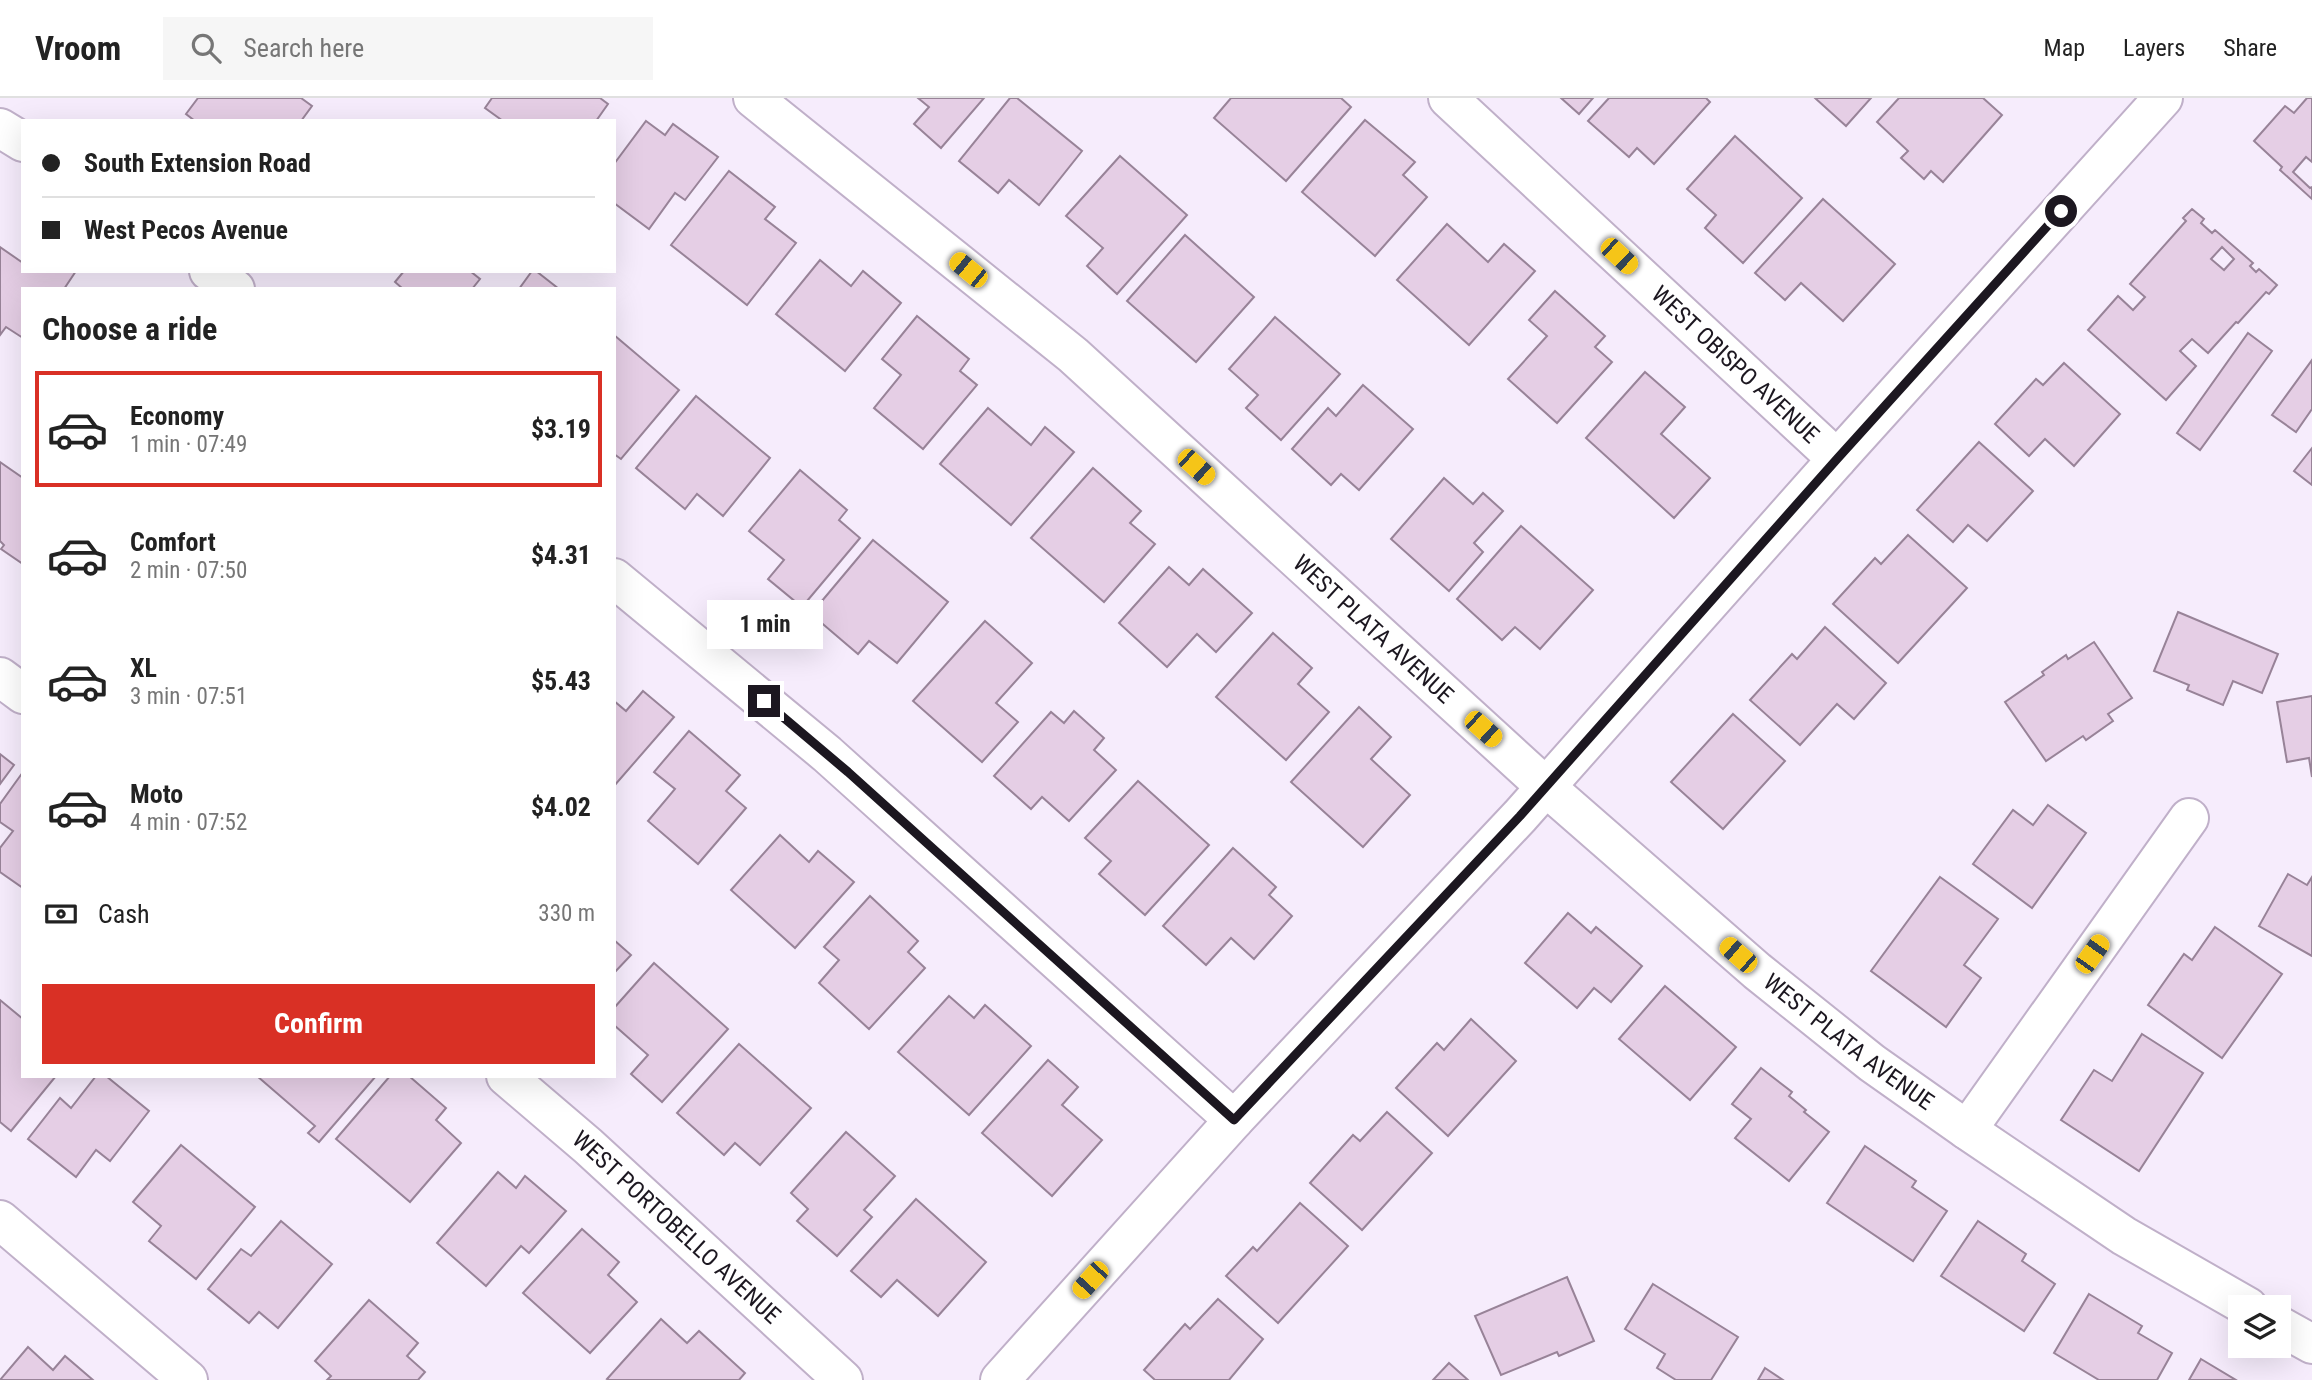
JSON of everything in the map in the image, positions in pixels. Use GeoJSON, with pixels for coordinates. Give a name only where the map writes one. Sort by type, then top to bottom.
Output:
{"type":"FeatureCollection","features":[{"type":"Feature","properties":{"kind":"street","name":"WEST PLATA AVENUE"},"geometry":{"type":"LineString","coordinates":[[753,98],[1073,355],[1546,787],[1757,971],[1872,1063],[1967,1130],[2124,1236],[2228,1296]]}},
{"type":"Feature","properties":{"kind":"street","name":"WEST OBISPO AVENUE"},"geometry":{"type":"LineString","coordinates":[[1448,98],[1837,459]]}},
{"type":"Feature","properties":{"kind":"street"},"geometry":{"type":"LineString","coordinates":[[1000,1380],[1234,1120],[1546,787],[2163,98]]}},
{"type":"Feature","properties":{"kind":"street"},"geometry":{"type":"LineString","coordinates":[[0,128],[21,141]]}},
{"type":"Feature","properties":{"kind":"street"},"geometry":{"type":"LineString","coordinates":[[212,273],[232,287]]}},
{"type":"Feature","properties":{"kind":"street"},"geometry":{"type":"LineString","coordinates":[[616,580],[827,754],[1234,1120]]}},
{"type":"Feature","properties":{"kind":"street"},"geometry":{"type":"LineString","coordinates":[[0,677],[21,693]]}},
{"type":"Feature","properties":{"kind":"street"},"geometry":{"type":"LineString","coordinates":[[1967,1130],[2189,818]]}},
{"type":"Feature","properties":{"kind":"street","name":"WEST PORTOBELLO AVENUE"},"geometry":{"type":"LineString","coordinates":[[508,1078],[588,1146],[843,1380]]}},
{"type":"Feature","properties":{"kind":"street"},"geometry":{"type":"LineString","coordinates":[[0,1220],[188,1380]]}},
{"type":"Feature","properties":{"kind":"street"},"geometry":{"type":"LineString","coordinates":[[2291,1332],[2312,1344]]}},
{"type":"Feature","properties":{"kind":"building"},"geometry":{"type":"Polygon","coordinates":[[[198,98],[301,98],[312,106],[302,119],[192,119],[186,114],[198,98]]]}},
{"type":"Feature","properties":{"kind":"building"},"geometry":{"type":"Polygon","coordinates":[[[492,98],[600,98],[608,104],[597,119],[500,119],[485,108],[492,98]]]}},
{"type":"Feature","properties":{"kind":"building"},"geometry":{"type":"Polygon","coordinates":[[[918,98],[984,98],[941,148],[914,124],[929,107],[918,98]]]}},
{"type":"Feature","properties":{"kind":"building"},"geometry":{"type":"Polygon","coordinates":[[[1010,98],[1017,98],[1082,151],[1039,205],[1009,180],[998,193],[959,161],[1010,98]]]}},
{"type":"Feature","properties":{"kind":"building"},"geometry":{"type":"Polygon","coordinates":[[[1231,98],[1341,98],[1351,107],[1286,181],[1214,118],[1231,98]]]}},
{"type":"Feature","properties":{"kind":"building"},"geometry":{"type":"Polygon","coordinates":[[[1561,98],[1593,98],[1579,114],[1561,98]]]}},
{"type":"Feature","properties":{"kind":"building"},"geometry":{"type":"Polygon","coordinates":[[[1609,98],[1706,98],[1710,102],[1654,164],[1637,148],[1629,157],[1588,121],[1609,98]]]}},
{"type":"Feature","properties":{"kind":"building"},"geometry":{"type":"Polygon","coordinates":[[[1815,98],[1871,98],[1846,126],[1815,98]]]}},
{"type":"Feature","properties":{"kind":"building"},"geometry":{"type":"Polygon","coordinates":[[[1899,98],[1983,98],[2002,115],[1943,182],[1931,171],[1924,179],[1901,158],[1908,151],[1877,122],[1899,98]]]}},
{"type":"Feature","properties":{"kind":"building"},"geometry":{"type":"Polygon","coordinates":[[[2307,98],[2312,98],[2312,162],[2306,157],[2293,172],[2312,187],[2312,199],[2280,170],[2282,167],[2254,141],[2285,106],[2294,113],[2307,98]]]}},
{"type":"Feature","properties":{"kind":"building"},"geometry":{"type":"Polygon","coordinates":[[[1365,120],[1415,162],[1403,175],[1427,197],[1375,256],[1302,192],[1365,120]]]}},
{"type":"Feature","properties":{"kind":"building"},"geometry":{"type":"Polygon","coordinates":[[[646,121],[665,135],[673,124],[718,157],[685,200],[675,193],[649,229],[616,204],[616,161],[646,121]]]}},
{"type":"Feature","properties":{"kind":"building"},"geometry":{"type":"Polygon","coordinates":[[[1735,136],[1802,198],[1743,263],[1705,228],[1716,215],[1687,189],[1735,136]]]}},
{"type":"Feature","properties":{"kind":"building"},"geometry":{"type":"Polygon","coordinates":[[[1120,156],[1187,215],[1117,294],[1087,266],[1103,248],[1066,216],[1120,156]]]}},
{"type":"Feature","properties":{"kind":"building"},"geometry":{"type":"Polygon","coordinates":[[[729,171],[775,207],[765,219],[796,243],[747,305],[671,245],[729,171]]]}},
{"type":"Feature","properties":{"kind":"building"},"geometry":{"type":"Polygon","coordinates":[[[1823,199],[1895,264],[1843,321],[1801,283],[1785,300],[1755,273],[1823,199]]]}},
{"type":"Feature","properties":{"kind":"building"},"geometry":{"type":"Polygon","coordinates":[[[2192,209],[2204,219],[2201,223],[2212,233],[2215,230],[2253,263],[2250,266],[2256,272],[2259,269],[2277,285],[2269,294],[2266,292],[2208,353],[2192,339],[2180,351],[2196,366],[2166,400],[2088,330],[2118,296],[2133,310],[2145,297],[2130,284],[2186,221],[2183,218],[2192,209]],[[2222,247],[2211,259],[2224,270],[2234,259],[2222,247]]]}},
{"type":"Feature","properties":{"kind":"building"},"geometry":{"type":"Polygon","coordinates":[[[1447,224],[1488,262],[1504,244],[1535,271],[1469,345],[1397,280],[1447,224]]]}},
{"type":"Feature","properties":{"kind":"building"},"geometry":{"type":"Polygon","coordinates":[[[1185,235],[1254,297],[1196,362],[1127,301],[1185,235]]]}},
{"type":"Feature","properties":{"kind":"building"},"geometry":{"type":"Polygon","coordinates":[[[0,247],[21,262],[21,273],[75,273],[65,287],[21,287],[21,337],[6,327],[0,335],[0,247]]]}},
{"type":"Feature","properties":{"kind":"building"},"geometry":{"type":"Polygon","coordinates":[[[820,260],[851,286],[863,271],[901,303],[845,371],[776,314],[820,260]]]}},
{"type":"Feature","properties":{"kind":"building"},"geometry":{"type":"Polygon","coordinates":[[[402,273],[472,273],[480,279],[474,287],[401,287],[395,282],[402,273]]]}},
{"type":"Feature","properties":{"kind":"building"},"geometry":{"type":"Polygon","coordinates":[[[531,273],[539,273],[556,287],[520,287],[531,273]]]}},
{"type":"Feature","properties":{"kind":"building"},"geometry":{"type":"Polygon","coordinates":[[[1555,291],[1605,336],[1595,347],[1612,362],[1557,423],[1508,379],[1547,336],[1529,320],[1555,291]]]}},
{"type":"Feature","properties":{"kind":"building"},"geometry":{"type":"Polygon","coordinates":[[[917,316],[969,359],[960,371],[977,385],[923,449],[874,408],[901,375],[882,359],[917,316]]]}},
{"type":"Feature","properties":{"kind":"building"},"geometry":{"type":"Polygon","coordinates":[[[1275,317],[1340,374],[1281,440],[1246,408],[1258,395],[1229,369],[1275,317]]]}},
{"type":"Feature","properties":{"kind":"building"},"geometry":{"type":"Polygon","coordinates":[[[2248,333],[2272,351],[2200,450],[2177,433],[2248,333]]]}},
{"type":"Feature","properties":{"kind":"building"},"geometry":{"type":"Polygon","coordinates":[[[616,337],[679,390],[621,459],[616,455],[616,337]]]}},
{"type":"Feature","properties":{"kind":"building"},"geometry":{"type":"Polygon","coordinates":[[[2312,360],[2312,409],[2296,432],[2272,415],[2312,360]]]}},
{"type":"Feature","properties":{"kind":"building"},"geometry":{"type":"Polygon","coordinates":[[[2064,363],[2120,414],[2074,466],[2045,439],[2029,456],[1995,424],[2036,379],[2043,385],[2064,363]]]}},
{"type":"Feature","properties":{"kind":"building"},"geometry":{"type":"Polygon","coordinates":[[[1645,372],[1685,407],[1661,434],[1710,478],[1674,518],[1586,438],[1645,372]]]}},
{"type":"Feature","properties":{"kind":"building"},"geometry":{"type":"Polygon","coordinates":[[[1363,385],[1413,429],[1359,490],[1341,474],[1331,485],[1292,449],[1328,408],[1336,416],[1363,385]]]}},
{"type":"Feature","properties":{"kind":"building"},"geometry":{"type":"Polygon","coordinates":[[[696,396],[770,458],[723,516],[697,494],[685,509],[636,468],[696,396]]]}},
{"type":"Feature","properties":{"kind":"building"},"geometry":{"type":"Polygon","coordinates":[[[988,408],[1031,445],[1045,427],[1074,452],[1011,525],[940,464],[988,408]]]}},
{"type":"Feature","properties":{"kind":"building"},"geometry":{"type":"Polygon","coordinates":[[[1979,442],[2033,491],[1987,541],[1968,525],[1953,542],[1917,510],[1979,442]]]}},
{"type":"Feature","properties":{"kind":"building"},"geometry":{"type":"Polygon","coordinates":[[[2312,448],[2312,485],[2294,471],[2312,448]]]}},
{"type":"Feature","properties":{"kind":"building"},"geometry":{"type":"Polygon","coordinates":[[[0,462],[21,477],[21,563],[1,549],[4,545],[0,541],[0,462]]]}},
{"type":"Feature","properties":{"kind":"building"},"geometry":{"type":"Polygon","coordinates":[[[1093,468],[1141,511],[1130,523],[1155,544],[1104,602],[1031,538],[1093,468]]]}},
{"type":"Feature","properties":{"kind":"building"},"geometry":{"type":"Polygon","coordinates":[[[800,470],[847,510],[839,520],[860,538],[802,607],[768,579],[784,560],[749,531],[800,470]]]}},
{"type":"Feature","properties":{"kind":"building"},"geometry":{"type":"Polygon","coordinates":[[[1444,478],[1473,504],[1483,493],[1503,511],[1474,543],[1483,552],[1449,591],[1391,539],[1444,478]]]}},
{"type":"Feature","properties":{"kind":"building"},"geometry":{"type":"Polygon","coordinates":[[[1521,526],[1593,590],[1540,649],[1515,627],[1502,640],[1457,599],[1521,526]]]}},
{"type":"Feature","properties":{"kind":"building"},"geometry":{"type":"Polygon","coordinates":[[[1908,535],[1967,588],[1898,663],[1833,604],[1875,558],[1881,564],[1908,535]]]}},
{"type":"Feature","properties":{"kind":"building"},"geometry":{"type":"Polygon","coordinates":[[[873,540],[948,602],[897,663],[869,641],[858,654],[811,614],[873,540]]]}},
{"type":"Feature","properties":{"kind":"building"},"geometry":{"type":"Polygon","coordinates":[[[1169,567],[1189,585],[1203,569],[1252,613],[1216,652],[1197,634],[1167,667],[1119,623],[1169,567]]]}},
{"type":"Feature","properties":{"kind":"building"},"geometry":{"type":"Polygon","coordinates":[[[2178,612],[2278,654],[2262,693],[2233,681],[2223,705],[2187,690],[2189,685],[2154,671],[2178,612]]]}},
{"type":"Feature","properties":{"kind":"building"},"geometry":{"type":"Polygon","coordinates":[[[985,621],[1032,663],[996,703],[1018,722],[982,762],[913,701],[985,621]]]}},
{"type":"Feature","properties":{"kind":"building"},"geometry":{"type":"Polygon","coordinates":[[[1825,627],[1886,683],[1854,719],[1837,704],[1800,745],[1750,700],[1792,654],[1797,659],[1825,627]]]}},
{"type":"Feature","properties":{"kind":"building"},"geometry":{"type":"Polygon","coordinates":[[[1273,633],[1312,668],[1298,684],[1329,712],[1286,760],[1216,697],[1273,633]]]}},
{"type":"Feature","properties":{"kind":"building"},"geometry":{"type":"Polygon","coordinates":[[[2094,642],[2132,698],[2108,714],[2113,721],[2086,740],[2083,736],[2046,761],[2005,702],[2044,675],[2042,672],[2066,655],[2068,659],[2094,642]]]}},
{"type":"Feature","properties":{"kind":"building"},"geometry":{"type":"Polygon","coordinates":[[[643,691],[674,717],[616,784],[616,703],[626,711],[643,691]]]}},
{"type":"Feature","properties":{"kind":"building"},"geometry":{"type":"Polygon","coordinates":[[[2312,696],[2312,777],[2309,758],[2287,762],[2277,702],[2312,696]]]}},
{"type":"Feature","properties":{"kind":"building"},"geometry":{"type":"Polygon","coordinates":[[[1359,707],[1391,737],[1371,759],[1410,795],[1363,847],[1291,782],[1359,707]]]}},
{"type":"Feature","properties":{"kind":"building"},"geometry":{"type":"Polygon","coordinates":[[[1074,711],[1104,738],[1094,750],[1116,770],[1069,821],[1042,797],[1031,809],[994,776],[1051,712],[1064,723],[1074,711]]]}},
{"type":"Feature","properties":{"kind":"building"},"geometry":{"type":"Polygon","coordinates":[[[1733,714],[1785,761],[1723,829],[1671,782],[1733,714]]]}},
{"type":"Feature","properties":{"kind":"building"},"geometry":{"type":"Polygon","coordinates":[[[689,731],[740,775],[726,791],[746,808],[698,864],[648,821],[675,789],[654,772],[689,731]]]}},
{"type":"Feature","properties":{"kind":"building"},"geometry":{"type":"Polygon","coordinates":[[[0,754],[14,765],[0,784],[0,754]]]}},
{"type":"Feature","properties":{"kind":"building"},"geometry":{"type":"Polygon","coordinates":[[[21,775],[21,887],[0,872],[0,848],[13,831],[0,822],[0,804],[21,775]]]}},
{"type":"Feature","properties":{"kind":"building"},"geometry":{"type":"Polygon","coordinates":[[[1138,781],[1209,845],[1145,915],[1099,874],[1111,861],[1085,838],[1138,781]]]}},
{"type":"Feature","properties":{"kind":"building"},"geometry":{"type":"Polygon","coordinates":[[[2048,805],[2086,833],[2032,908],[1973,864],[2013,810],[2033,825],[2048,805]]]}},
{"type":"Feature","properties":{"kind":"building"},"geometry":{"type":"Polygon","coordinates":[[[780,835],[809,862],[818,851],[854,882],[795,948],[731,890],[780,835]]]}},
{"type":"Feature","properties":{"kind":"building"},"geometry":{"type":"Polygon","coordinates":[[[1233,848],[1276,887],[1269,895],[1292,916],[1254,959],[1231,938],[1206,965],[1163,926],[1233,848]]]}},
{"type":"Feature","properties":{"kind":"building"},"geometry":{"type":"Polygon","coordinates":[[[2288,874],[2307,885],[2312,877],[2312,956],[2259,926],[2288,874]]]}},
{"type":"Feature","properties":{"kind":"building"},"geometry":{"type":"Polygon","coordinates":[[[1940,877],[1998,919],[1964,965],[1981,978],[1946,1027],[1871,971],[1940,877]]]}},
{"type":"Feature","properties":{"kind":"building"},"geometry":{"type":"Polygon","coordinates":[[[870,896],[918,941],[908,952],[925,968],[869,1029],[819,983],[839,960],[824,947],[870,896]]]}},
{"type":"Feature","properties":{"kind":"building"},"geometry":{"type":"Polygon","coordinates":[[[1568,913],[1591,933],[1596,927],[1642,966],[1611,1002],[1594,988],[1577,1008],[1525,963],[1568,913]]]}},
{"type":"Feature","properties":{"kind":"building"},"geometry":{"type":"Polygon","coordinates":[[[2215,927],[2282,974],[2222,1058],[2148,1005],[2184,954],[2192,960],[2215,927]]]}},
{"type":"Feature","properties":{"kind":"building"},"geometry":{"type":"Polygon","coordinates":[[[616,942],[631,955],[616,971],[616,942]]]}},
{"type":"Feature","properties":{"kind":"building"},"geometry":{"type":"Polygon","coordinates":[[[654,963],[728,1029],[662,1102],[631,1074],[648,1055],[616,1027],[616,1006],[654,963]]]}},
{"type":"Feature","properties":{"kind":"building"},"geometry":{"type":"Polygon","coordinates":[[[1665,986],[1736,1047],[1690,1100],[1619,1039],[1665,986]]]}},
{"type":"Feature","properties":{"kind":"building"},"geometry":{"type":"Polygon","coordinates":[[[949,996],[974,1018],[985,1005],[1031,1046],[969,1115],[898,1052],[949,996]]]}},
{"type":"Feature","properties":{"kind":"building"},"geometry":{"type":"Polygon","coordinates":[[[0,1000],[21,1017],[21,1078],[54,1078],[11,1131],[0,1122],[0,1000]]]}},
{"type":"Feature","properties":{"kind":"building"},"geometry":{"type":"Polygon","coordinates":[[[1471,1019],[1516,1061],[1448,1136],[1396,1088],[1437,1043],[1444,1050],[1471,1019]]]}},
{"type":"Feature","properties":{"kind":"building"},"geometry":{"type":"Polygon","coordinates":[[[2142,1034],[2203,1073],[2139,1171],[2061,1120],[2094,1070],[2112,1081],[2142,1034]]]}},
{"type":"Feature","properties":{"kind":"building"},"geometry":{"type":"Polygon","coordinates":[[[739,1044],[811,1108],[760,1165],[735,1143],[724,1155],[677,1113],[739,1044]]]}},
{"type":"Feature","properties":{"kind":"building"},"geometry":{"type":"Polygon","coordinates":[[[1048,1060],[1078,1087],[1062,1105],[1102,1140],[1052,1196],[982,1133],[1048,1060]]]}},
{"type":"Feature","properties":{"kind":"building"},"geometry":{"type":"Polygon","coordinates":[[[1761,1068],[1792,1092],[1789,1096],[1829,1132],[1789,1181],[1735,1138],[1751,1119],[1732,1104],[1761,1068]]]}},
{"type":"Feature","properties":{"kind":"building"},"geometry":{"type":"Polygon","coordinates":[[[94,1078],[108,1078],[149,1111],[110,1161],[96,1150],[76,1177],[28,1139],[60,1098],[71,1108],[94,1078]]]}},
{"type":"Feature","properties":{"kind":"building"},"geometry":{"type":"Polygon","coordinates":[[[259,1078],[374,1078],[319,1142],[308,1133],[315,1126],[259,1078]]]}},
{"type":"Feature","properties":{"kind":"building"},"geometry":{"type":"Polygon","coordinates":[[[388,1078],[411,1078],[446,1108],[436,1120],[461,1143],[410,1202],[336,1139],[388,1078]]]}},
{"type":"Feature","properties":{"kind":"building"},"geometry":{"type":"Polygon","coordinates":[[[1387,1112],[1432,1153],[1362,1230],[1310,1183],[1353,1135],[1360,1141],[1387,1112]]]}},
{"type":"Feature","properties":{"kind":"building"},"geometry":{"type":"Polygon","coordinates":[[[846,1132],[895,1176],[864,1210],[872,1217],[837,1256],[797,1221],[808,1209],[791,1193],[846,1132]]]}},
{"type":"Feature","properties":{"kind":"building"},"geometry":{"type":"Polygon","coordinates":[[[181,1145],[255,1207],[196,1279],[149,1241],[161,1226],[133,1202],[181,1145]]]}},
{"type":"Feature","properties":{"kind":"building"},"geometry":{"type":"Polygon","coordinates":[[[1865,1146],[1916,1181],[1912,1187],[1947,1211],[1913,1261],[1827,1203],[1865,1146]]]}},
{"type":"Feature","properties":{"kind":"building"},"geometry":{"type":"Polygon","coordinates":[[[498,1172],[516,1188],[525,1176],[566,1211],[529,1253],[521,1246],[486,1286],[437,1243],[498,1172]]]}},
{"type":"Feature","properties":{"kind":"building"},"geometry":{"type":"Polygon","coordinates":[[[916,1199],[986,1262],[938,1316],[897,1280],[881,1297],[851,1271],[916,1199]]]}},
{"type":"Feature","properties":{"kind":"building"},"geometry":{"type":"Polygon","coordinates":[[[1300,1203],[1348,1246],[1278,1323],[1226,1276],[1253,1247],[1257,1251],[1300,1203]]]}},
{"type":"Feature","properties":{"kind":"building"},"geometry":{"type":"Polygon","coordinates":[[[281,1221],[332,1264],[278,1328],[259,1312],[249,1323],[208,1289],[241,1249],[251,1256],[281,1221]]]}},
{"type":"Feature","properties":{"kind":"building"},"geometry":{"type":"Polygon","coordinates":[[[1978,1221],[2026,1254],[2022,1261],[2055,1284],[2024,1331],[1941,1276],[1978,1221]]]}},
{"type":"Feature","properties":{"kind":"building"},"geometry":{"type":"Polygon","coordinates":[[[582,1229],[619,1262],[608,1275],[637,1302],[590,1353],[523,1293],[582,1229]]]}},
{"type":"Feature","properties":{"kind":"building"},"geometry":{"type":"Polygon","coordinates":[[[1567,1277],[1594,1341],[1559,1356],[1557,1352],[1501,1375],[1475,1316],[1567,1277]]]}},
{"type":"Feature","properties":{"kind":"building"},"geometry":{"type":"Polygon","coordinates":[[[1653,1284],[1738,1337],[1711,1380],[1676,1380],[1657,1368],[1665,1354],[1625,1329],[1653,1284]]]}},
{"type":"Feature","properties":{"kind":"building"},"geometry":{"type":"Polygon","coordinates":[[[2089,1294],[2142,1326],[2138,1333],[2172,1353],[2157,1380],[2099,1380],[2054,1353],[2089,1294]]]}},
{"type":"Feature","properties":{"kind":"building"},"geometry":{"type":"Polygon","coordinates":[[[1218,1299],[1263,1339],[1229,1380],[1155,1380],[1144,1370],[1185,1324],[1190,1329],[1218,1299]]]}},
{"type":"Feature","properties":{"kind":"building"},"geometry":{"type":"Polygon","coordinates":[[[369,1300],[418,1343],[407,1356],[425,1372],[418,1380],[327,1380],[331,1376],[315,1361],[369,1300]]]}},
{"type":"Feature","properties":{"kind":"building"},"geometry":{"type":"Polygon","coordinates":[[[661,1319],[687,1343],[699,1331],[745,1373],[739,1380],[607,1379],[661,1319]]]}},
{"type":"Feature","properties":{"kind":"building"},"geometry":{"type":"Polygon","coordinates":[[[28,1347],[53,1370],[65,1356],[93,1380],[0,1380],[28,1347]]]}},
{"type":"Feature","properties":{"kind":"building"},"geometry":{"type":"Polygon","coordinates":[[[2201,1359],[2236,1380],[2189,1380],[2201,1359]]]}},
{"type":"Feature","properties":{"kind":"building"},"geometry":{"type":"Polygon","coordinates":[[[1449,1363],[1468,1380],[1433,1380],[1449,1363]]]}},
{"type":"Feature","properties":{"kind":"building"},"geometry":{"type":"Polygon","coordinates":[[[1765,1368],[1783,1380],[1758,1380],[1765,1368]]]}},
{"type":"Feature","properties":{"kind":"route"},"geometry":{"type":"LineString","coordinates":[[764,701],[848,772],[1234,1120],[1520,816],[2061,211]]}}]}
